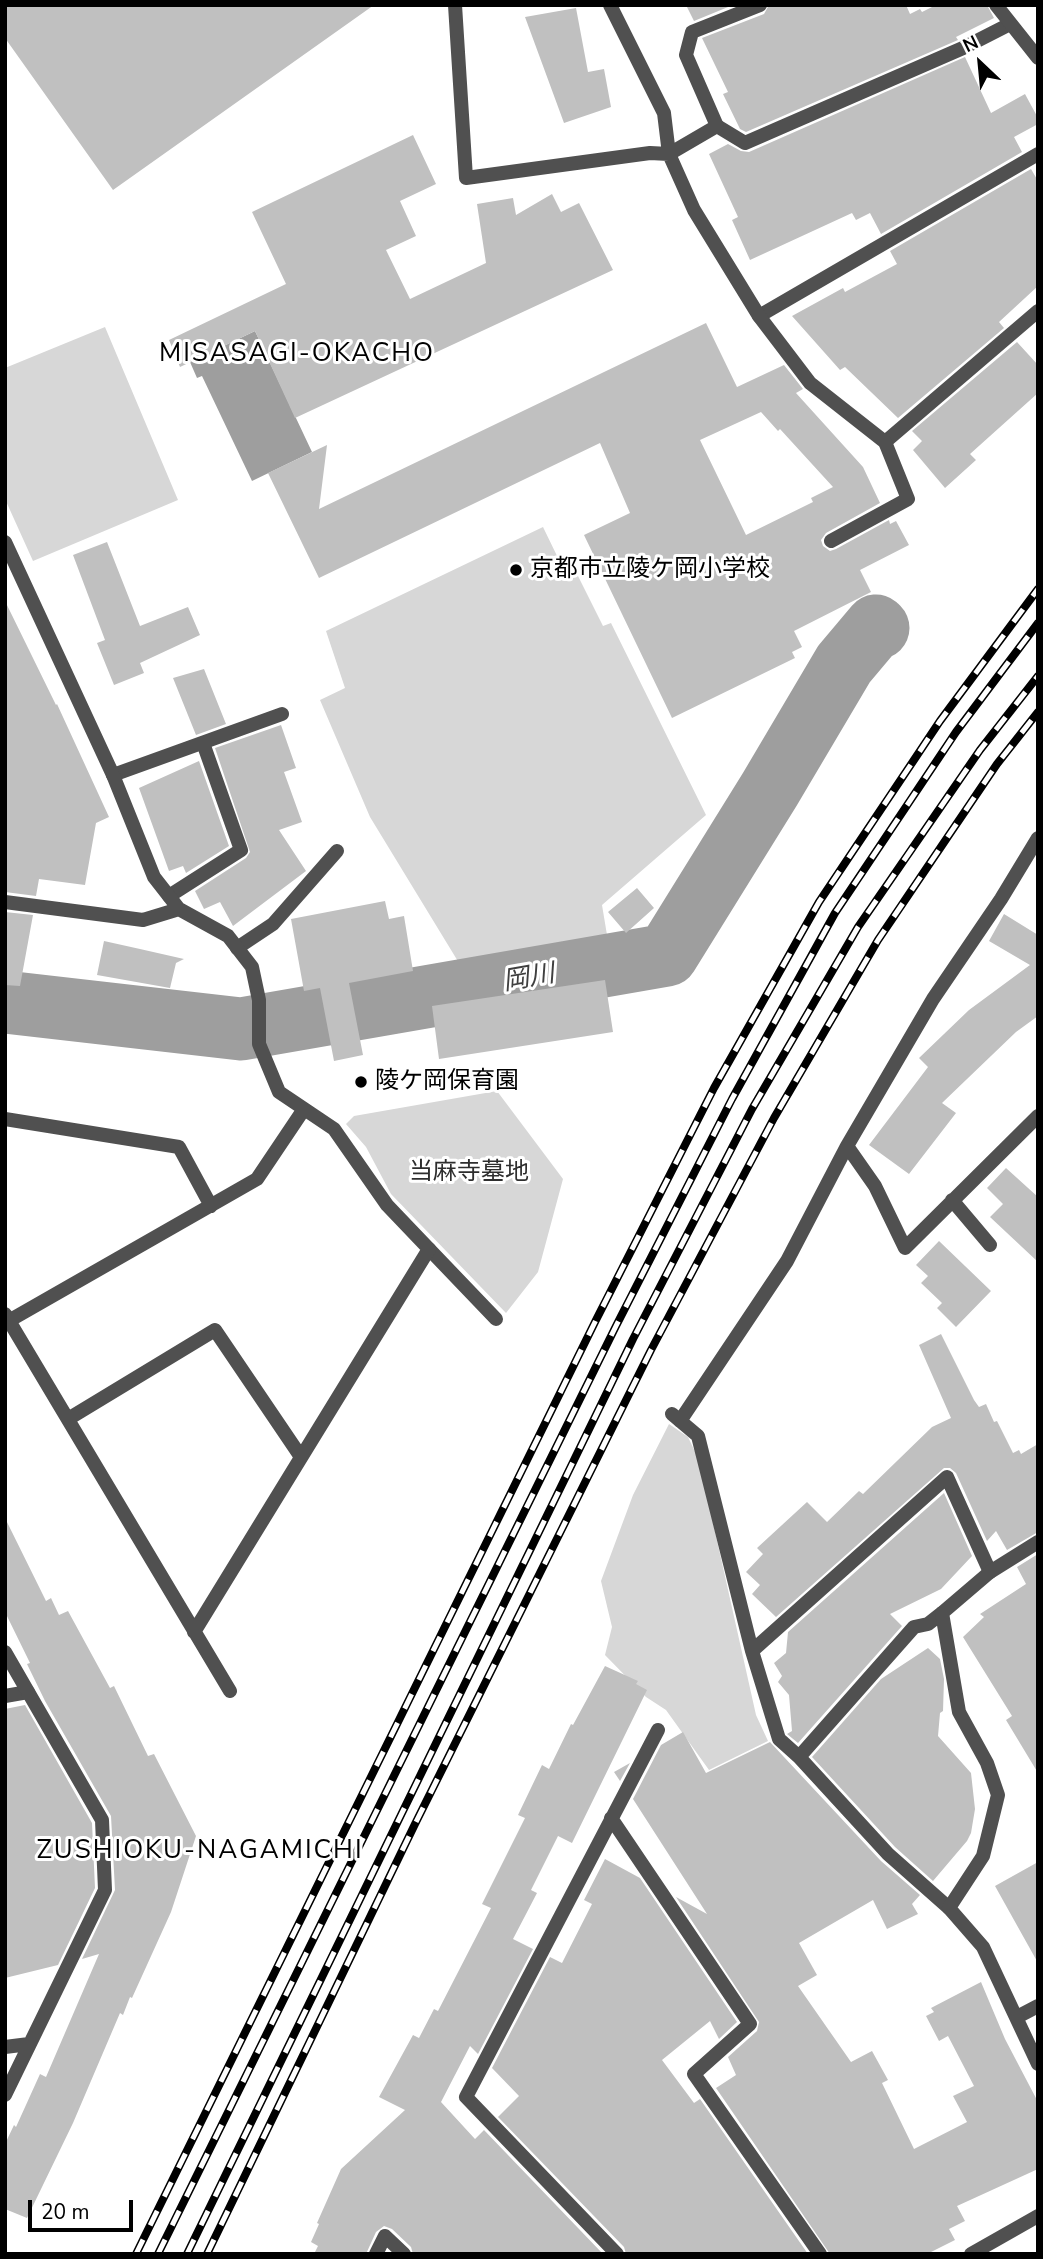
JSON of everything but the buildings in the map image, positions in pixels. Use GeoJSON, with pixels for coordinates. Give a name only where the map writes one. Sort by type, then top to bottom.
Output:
{"type":"FeatureCollection","features":[{"type":"Feature","properties":{"kind":"street"},"geometry":{"type":"LineString","coordinates":[[455,5],[466,178],[650,153],[669,155],[718,125]]}},
{"type":"Feature","properties":{"kind":"street"},"geometry":{"type":"LineString","coordinates":[[610,5],[664,113],[669,155],[694,210],[759,316],[810,383],[885,442],[908,499],[831,541]]}},
{"type":"Feature","properties":{"kind":"street"},"geometry":{"type":"LineString","coordinates":[[760,5],[692,32],[686,55],[718,125],[745,143],[963,48],[1010,24]]}},
{"type":"Feature","properties":{"kind":"street"},"geometry":{"type":"LineString","coordinates":[[996,5],[1038,58]]}},
{"type":"Feature","properties":{"kind":"street"},"geometry":{"type":"LineString","coordinates":[[759,316],[1038,154]]}},
{"type":"Feature","properties":{"kind":"street"},"geometry":{"type":"LineString","coordinates":[[885,442],[1038,311]]}},
{"type":"Feature","properties":{"kind":"street"},"geometry":{"type":"LineString","coordinates":[[5,542],[113,775],[153,877],[179,909],[228,936],[252,967],[259,1000],[259,1044],[278,1092],[334,1129],[387,1205],[496,1319]]}},
{"type":"Feature","properties":{"kind":"street"},"geometry":{"type":"LineString","coordinates":[[113,775],[282,714]]}},
{"type":"Feature","properties":{"kind":"street"},"geometry":{"type":"LineString","coordinates":[[169,896],[241,850],[203,743]]}},
{"type":"Feature","properties":{"kind":"street"},"geometry":{"type":"LineString","coordinates":[[1038,838],[1001,899],[933,999],[847,1146],[787,1261],[676,1417],[698,1436],[752,1651],[779,1739],[799,1757],[888,1854],[949,1908],[983,1947],[1038,2064]]}},
{"type":"Feature","properties":{"kind":"street"},"geometry":{"type":"LineString","coordinates":[[237,948],[273,924],[337,851]]}},
{"type":"Feature","properties":{"kind":"street"},"geometry":{"type":"LineString","coordinates":[[5,902],[142,920],[179,909]]}},
{"type":"Feature","properties":{"kind":"street"},"geometry":{"type":"LineString","coordinates":[[230,1691],[6,1319],[257,1179],[304,1109]]}},
{"type":"Feature","properties":{"kind":"street"},"geometry":{"type":"LineString","coordinates":[[847,1146],[875,1186],[905,1248],[1038,1116]]}},
{"type":"Feature","properties":{"kind":"street"},"geometry":{"type":"LineString","coordinates":[[5,1119],[179,1147],[211,1206]]}},
{"type":"Feature","properties":{"kind":"street"},"geometry":{"type":"LineString","coordinates":[[953,1200],[990,1245]]}},
{"type":"Feature","properties":{"kind":"street"},"geometry":{"type":"LineString","coordinates":[[194,1632],[429,1248]]}},
{"type":"Feature","properties":{"kind":"street"},"geometry":{"type":"LineString","coordinates":[[68,1419],[215,1330],[301,1457]]}},
{"type":"Feature","properties":{"kind":"street"},"geometry":{"type":"LineString","coordinates":[[752,1651],[947,1477],[990,1572]]}},
{"type":"Feature","properties":{"kind":"street"},"geometry":{"type":"LineString","coordinates":[[799,1757],[914,1627],[928,1624],[990,1572],[1038,1542]]}},
{"type":"Feature","properties":{"kind":"street"},"geometry":{"type":"LineString","coordinates":[[942,1613],[959,1712],[987,1763],[998,1795],[983,1856],[949,1908]]}},
{"type":"Feature","properties":{"kind":"street"},"geometry":{"type":"LineString","coordinates":[[5,1652],[102,1820],[105,1890],[5,2095]]}},
{"type":"Feature","properties":{"kind":"street"},"geometry":{"type":"LineString","coordinates":[[5,1696],[28,1692]]}},
{"type":"Feature","properties":{"kind":"street"},"geometry":{"type":"LineString","coordinates":[[617,2254],[466,2096],[658,1730]]}},
{"type":"Feature","properties":{"kind":"street"},"geometry":{"type":"LineString","coordinates":[[611,1818],[750,2024],[694,2074],[820,2254]]}},
{"type":"Feature","properties":{"kind":"street"},"geometry":{"type":"LineString","coordinates":[[1017,2017],[1038,2006]]}},
{"type":"Feature","properties":{"kind":"street"},"geometry":{"type":"LineString","coordinates":[[5,2047],[29,2044]]}},
{"type":"Feature","properties":{"kind":"street"},"geometry":{"type":"LineString","coordinates":[[971,2254],[1038,2216]]}},
{"type":"Feature","properties":{"kind":"street"},"geometry":{"type":"LineString","coordinates":[[376,2254],[385,2236],[404,2254]]}},
{"type":"Feature","properties":{"kind":"green space"},"geometry":{"type":"Polygon","coordinates":[[[105,327],[178,500],[33,561],[5,499],[5,368],[105,327]]]}},
{"type":"Feature","properties":{"kind":"green space"},"geometry":{"type":"Polygon","coordinates":[[[543,527],[559,560],[568,556],[603,626],[611,623],[706,815],[602,905],[607,935],[459,963],[370,817],[320,700],[345,688],[326,631],[543,527]]]}},
{"type":"Feature","properties":{"kind":"green space","name":"当麻寺墓地"},"geometry":{"type":"Polygon","coordinates":[[[497,1091],[563,1179],[538,1272],[506,1313],[391,1194],[366,1147],[346,1124],[354,1116],[497,1091]]]}},
{"type":"Feature","properties":{"kind":"green space"},"geometry":{"type":"Polygon","coordinates":[[[669,1424],[688,1437],[699,1460],[756,1715],[768,1741],[709,1770],[666,1710],[646,1697],[605,1655],[612,1627],[601,1581],[633,1495],[669,1424]]]}},
{"type":"Feature","properties":{"kind":"shaded area"},"geometry":{"type":"Polygon","coordinates":[[[255,331],[312,452],[252,481],[202,376],[197,378],[190,362],[255,331]]]}},
{"type":"Feature","properties":{"kind":"waterway","name":"岡川"},"geometry":{"type":"LineString","coordinates":[[5,1002],[241,1029],[667,955],[844,664],[876,626],[878,628]]}},
{"type":"Feature","properties":{"kind":"railway"},"geometry":{"type":"LineString","coordinates":[[136,2254],[596,1320],[714,1088],[819,902],[940,721],[1038,589]]}},
{"type":"Feature","properties":{"kind":"railway"},"geometry":{"type":"LineString","coordinates":[[158,2254],[616,1326],[732,1099],[835,913],[956,732],[1038,623]]}},
{"type":"Feature","properties":{"kind":"railway"},"geometry":{"type":"LineString","coordinates":[[187,2254],[633,1339],[752,1109],[858,927],[980,750],[1038,676]]}},
{"type":"Feature","properties":{"kind":"railway"},"geometry":{"type":"LineString","coordinates":[[207,2254],[415,1824],[651,1350],[774,1118],[878,940],[997,764],[1038,712]]}},
{"type":"Feature","properties":{"kind":"place","name":"京都市立陵ケ岡小学校"},"geometry":{"type":"Point","coordinates":[516,570]}},
{"type":"Feature","properties":{"kind":"place","name":"陵ケ岡保育園"},"geometry":{"type":"Point","coordinates":[361,1082]}},
{"type":"Feature","properties":{"kind":"district","name":"MISASAGI-OKACHO"},"geometry":{"type":"Point","coordinates":[297,355]}},
{"type":"Feature","properties":{"kind":"district","name":"ZUSHIOKU-NAGAMICHI"},"geometry":{"type":"Point","coordinates":[200,1852]}}]}
